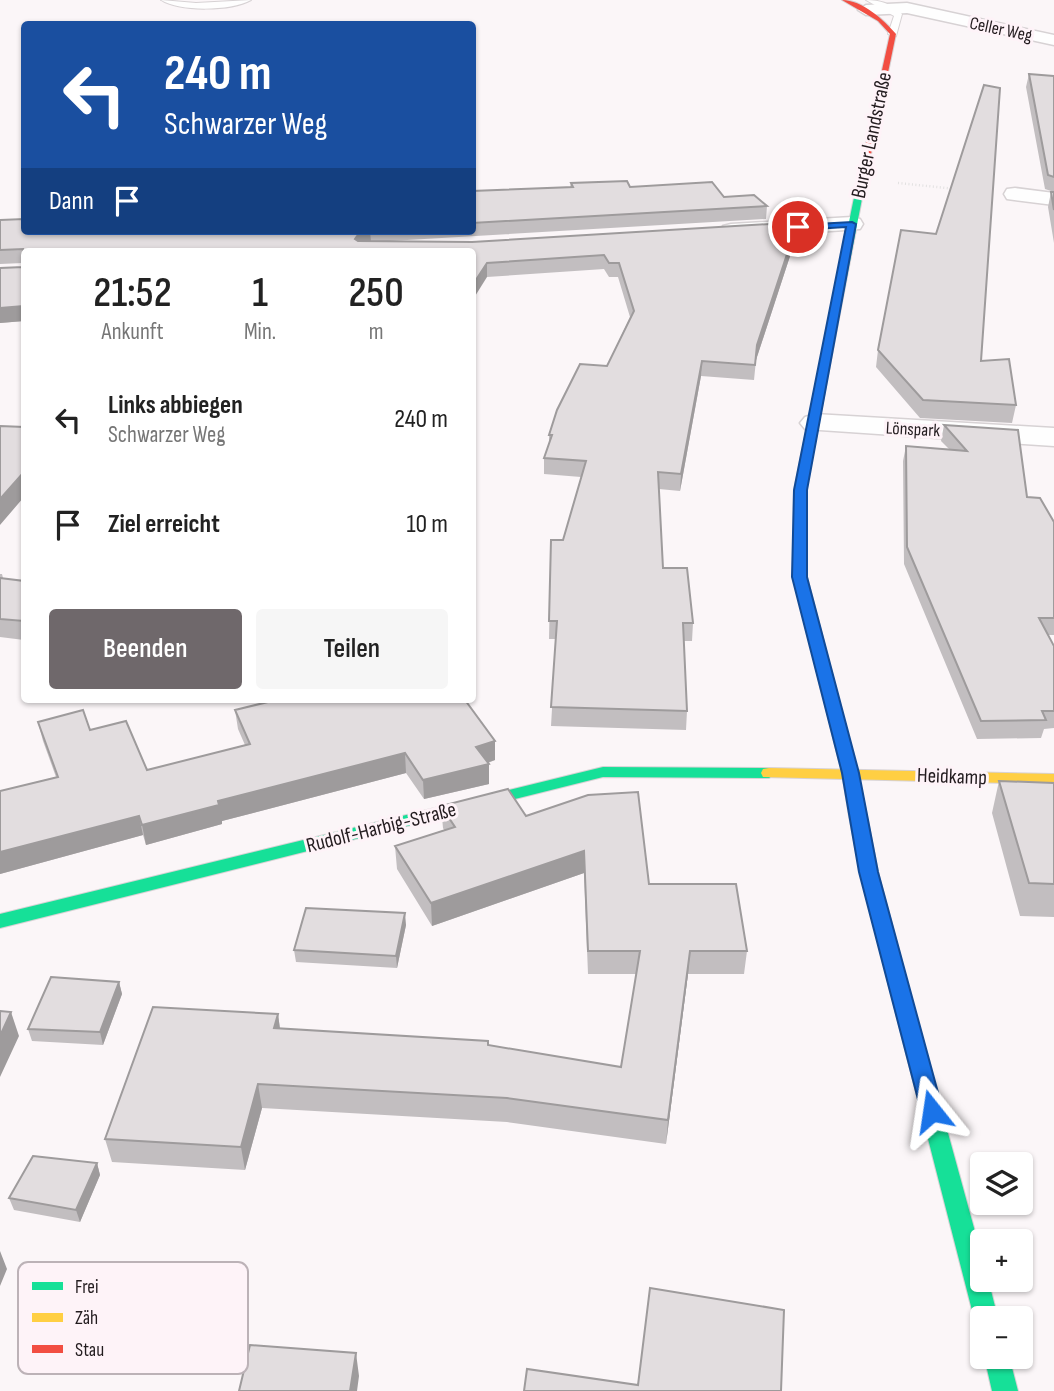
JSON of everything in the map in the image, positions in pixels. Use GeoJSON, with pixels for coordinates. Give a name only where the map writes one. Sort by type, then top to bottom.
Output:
{"type":"FeatureCollection","features":[{"type":"Feature","properties":{"kind":"street"},"geometry":{"type":"LineString","coordinates":[[845,0],[868,5],[893,34]]}},
{"type":"Feature","properties":{"kind":"street","name":"Celler Weg"},"geometry":{"type":"LineString","coordinates":[[868,5],[892,9],[907,8],[1054,40]]}},
{"type":"Feature","properties":{"kind":"street","name":"Burger Landstraße"},"geometry":{"type":"LineString","coordinates":[[893,34],[852,224],[800,490],[800,577],[850,773],[869,872],[983,1306]]}},
{"type":"Feature","properties":{"kind":"street"},"geometry":{"type":"LineString","coordinates":[[1015,194],[1054,199]]}},
{"type":"Feature","properties":{"kind":"street"},"geometry":{"type":"LineString","coordinates":[[714,232],[852,224]]}},
{"type":"Feature","properties":{"kind":"street","name":"Lönspark"},"geometry":{"type":"LineString","coordinates":[[815,423],[1054,437]]}},
{"type":"Feature","properties":{"kind":"street","name":"Rudolf-Harbig-Straße"},"geometry":{"type":"LineString","coordinates":[[0,920],[603,772],[850,773]]}},
{"type":"Feature","properties":{"kind":"street","name":"Heidkamp"},"geometry":{"type":"LineString","coordinates":[[850,773],[1054,779]]}},
{"type":"Feature","properties":{"kind":"street"},"geometry":{"type":"LineString","coordinates":[[999,1369],[1005,1391]]}},
{"type":"Feature","properties":{"kind":"lane"},"geometry":{"type":"LineString","coordinates":[[165,0],[186,7],[200,8],[247,0]]}},
{"type":"Feature","properties":{"kind":"lane"},"geometry":{"type":"LineString","coordinates":[[892,9],[899,16],[893,34]]}},
{"type":"Feature","properties":{"kind":"path"},"geometry":{"type":"LineString","coordinates":[[894,183],[1015,194]]}},
{"type":"Feature","properties":{"kind":"building"},"geometry":{"type":"Polygon","coordinates":[[[1029,74],[1054,76],[1054,177],[1048,175],[1029,74]]]}},
{"type":"Feature","properties":{"kind":"building"},"geometry":{"type":"Polygon","coordinates":[[[984,85],[1000,88],[981,361],[1009,359],[1016,405],[923,400],[878,350],[901,230],[936,234],[984,85]]]}},
{"type":"Feature","properties":{"kind":"building"},"geometry":{"type":"Polygon","coordinates":[[[627,181],[630,187],[712,182],[724,197],[754,195],[767,206],[476,223],[476,191],[573,187],[571,183],[627,181]]]}},
{"type":"Feature","properties":{"kind":"building"},"geometry":{"type":"Polygon","coordinates":[[[21,219],[21,235],[358,235],[355,239],[358,241],[472,242],[786,223],[782,235],[793,236],[757,345],[755,365],[702,361],[681,474],[658,472],[663,568],[687,568],[693,623],[683,623],[687,711],[551,707],[557,621],[549,621],[551,540],[563,540],[586,461],[544,458],[557,410],[580,364],[607,366],[634,311],[619,263],[609,263],[604,255],[487,263],[476,280],[476,248],[0,250],[0,220],[21,219]]]}},
{"type":"Feature","properties":{"kind":"building"},"geometry":{"type":"Polygon","coordinates":[[[21,267],[21,306],[0,308],[0,268],[21,267]]]}},
{"type":"Feature","properties":{"kind":"building"},"geometry":{"type":"Polygon","coordinates":[[[944,425],[1018,430],[1027,497],[1040,498],[1054,522],[1054,618],[1039,618],[1054,646],[1054,711],[1042,711],[1046,720],[981,721],[907,547],[906,446],[967,451],[944,425]]]}},
{"type":"Feature","properties":{"kind":"building"},"geometry":{"type":"Polygon","coordinates":[[[0,426],[21,427],[21,475],[0,499],[0,426]]]}},
{"type":"Feature","properties":{"kind":"building"},"geometry":{"type":"Polygon","coordinates":[[[0,578],[21,581],[21,621],[0,619],[0,578]]]}},
{"type":"Feature","properties":{"kind":"building"},"geometry":{"type":"Polygon","coordinates":[[[264,703],[467,703],[495,741],[476,747],[489,764],[423,780],[405,753],[218,801],[219,805],[142,825],[139,816],[0,852],[0,791],[58,777],[38,722],[83,710],[90,730],[126,721],[147,770],[250,744],[235,710],[264,703]]]}},
{"type":"Feature","properties":{"kind":"building"},"geometry":{"type":"Polygon","coordinates":[[[999,781],[1054,783],[1054,884],[1029,883],[999,781]]]}},
{"type":"Feature","properties":{"kind":"building"},"geometry":{"type":"Polygon","coordinates":[[[508,789],[526,816],[588,795],[638,792],[649,884],[736,884],[747,951],[690,951],[668,1120],[507,1098],[258,1084],[241,1147],[105,1139],[153,1007],[278,1014],[274,1028],[488,1041],[488,1045],[621,1067],[640,951],[588,951],[584,851],[431,903],[395,846],[455,827],[441,806],[508,789]]]}},
{"type":"Feature","properties":{"kind":"building"},"geometry":{"type":"Polygon","coordinates":[[[306,908],[405,913],[396,956],[294,950],[306,908]]]}},
{"type":"Feature","properties":{"kind":"building"},"geometry":{"type":"Polygon","coordinates":[[[51,977],[119,982],[100,1032],[28,1029],[51,977]]]}},
{"type":"Feature","properties":{"kind":"building"},"geometry":{"type":"Polygon","coordinates":[[[0,1011],[11,1012],[0,1036],[0,1011]]]}},
{"type":"Feature","properties":{"kind":"building"},"geometry":{"type":"Polygon","coordinates":[[[33,1156],[97,1163],[76,1210],[9,1198],[33,1156]]]}},
{"type":"Feature","properties":{"kind":"building"},"geometry":{"type":"Polygon","coordinates":[[[650,1288],[784,1310],[781,1391],[524,1391],[527,1369],[638,1385],[650,1288]]]}},
{"type":"Feature","properties":{"kind":"building"},"geometry":{"type":"Polygon","coordinates":[[[250,1345],[356,1353],[350,1391],[239,1391],[243,1374],[248,1374],[250,1345]]]}},
{"type":"Feature","properties":{"kind":"traffic: fast"},"geometry":{"type":"LineString","coordinates":[[858,816],[850,773],[800,577],[800,490],[861,183]]}},
{"type":"Feature","properties":{"kind":"traffic: fast"},"geometry":{"type":"LineString","coordinates":[[0,921],[603,772],[769,773]]}},
{"type":"Feature","properties":{"kind":"traffic: fast"},"geometry":{"type":"LineString","coordinates":[[916,1053],[983,1306]]}},
{"type":"Feature","properties":{"kind":"traffic: fast"},"geometry":{"type":"LineString","coordinates":[[999,1369],[1005,1391]]}},
{"type":"Feature","properties":{"kind":"traffic: slow"},"geometry":{"type":"LineString","coordinates":[[769,773],[1054,779]]}},
{"type":"Feature","properties":{"kind":"traffic: slow"},"geometry":{"type":"LineString","coordinates":[[858,816],[869,872],[916,1053]]}},
{"type":"Feature","properties":{"kind":"traffic: jam"},"geometry":{"type":"LineString","coordinates":[[845,0],[880,20],[893,34],[861,183]]}},
{"type":"Feature","properties":{"kind":"route"},"geometry":{"type":"LineString","coordinates":[[798,227],[852,224],[800,490],[800,577],[850,773],[869,872],[932,1111]]}}]}
